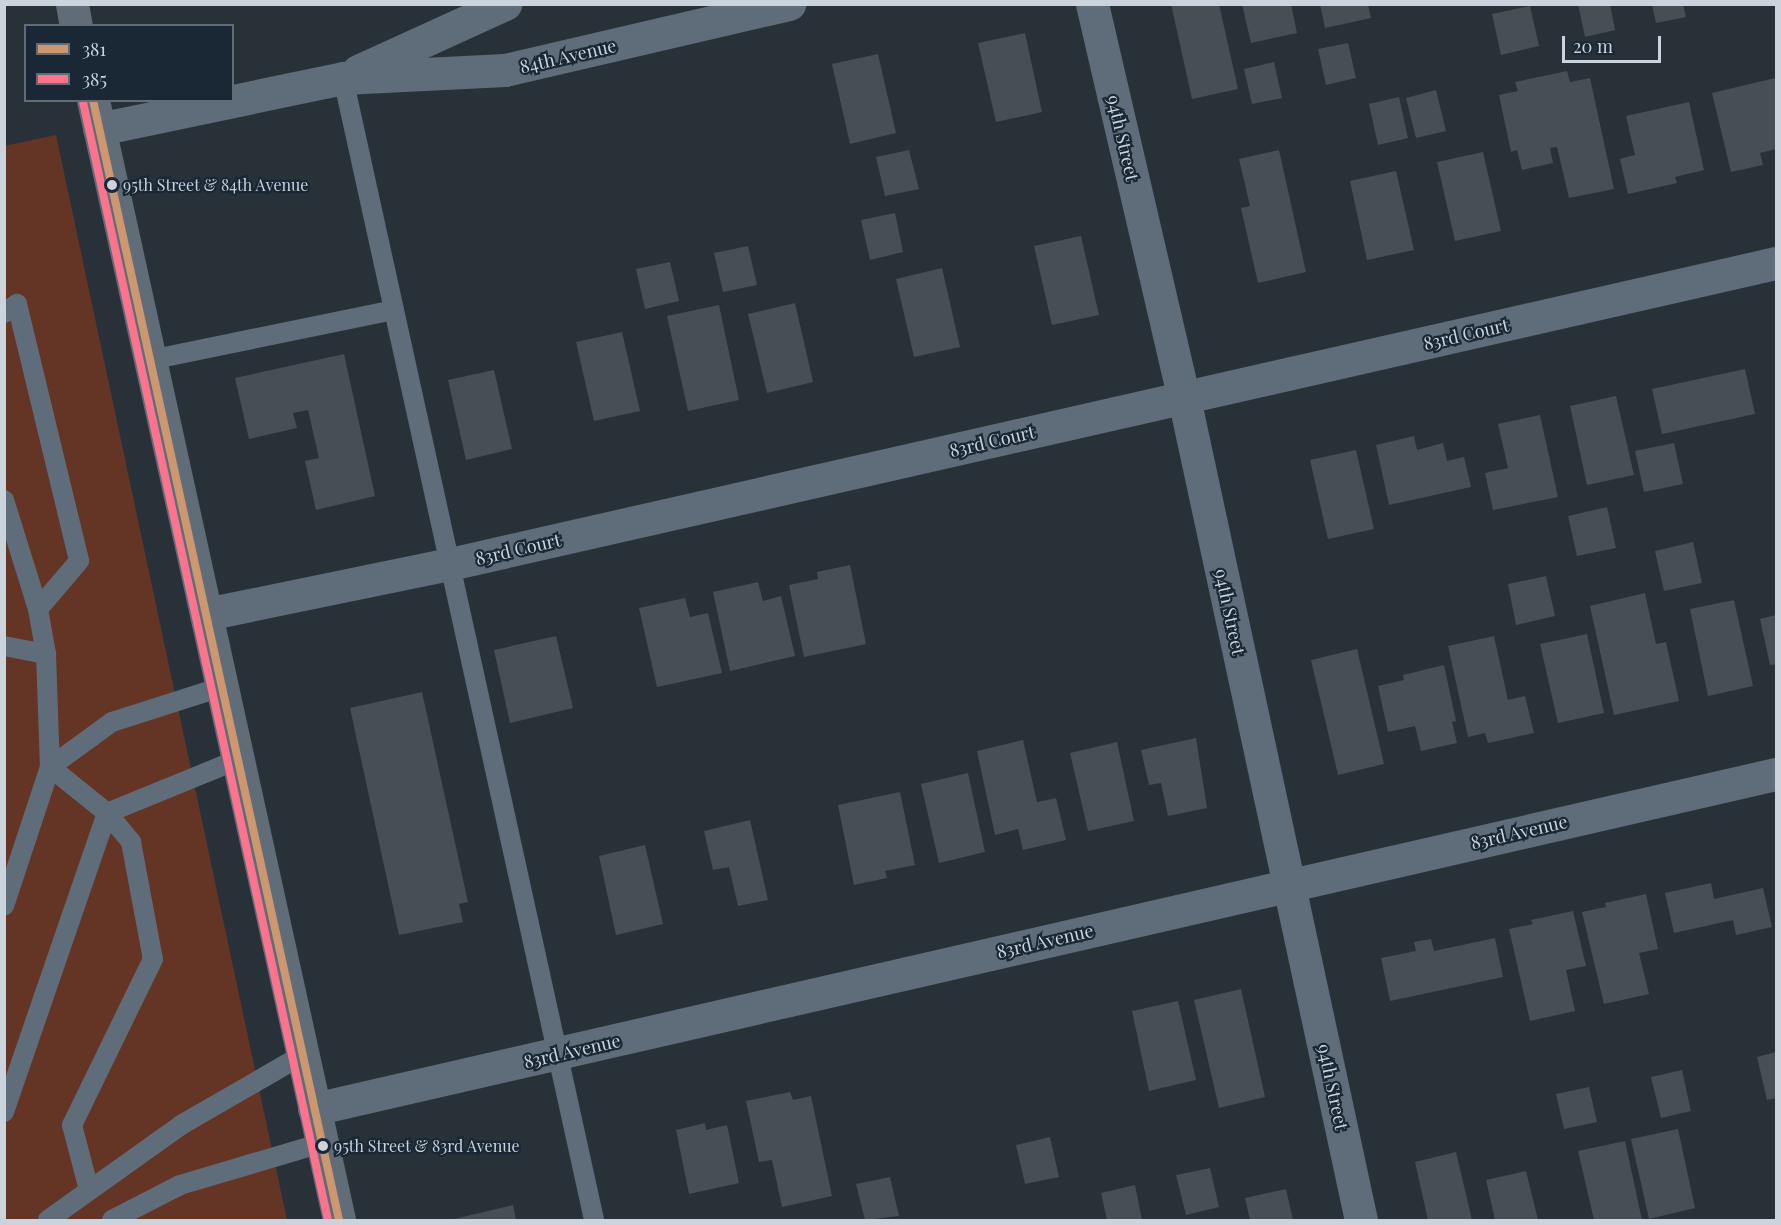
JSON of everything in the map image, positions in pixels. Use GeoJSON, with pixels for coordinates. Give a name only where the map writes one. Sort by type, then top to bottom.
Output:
{"type":"FeatureCollection","features":[{"type":"Feature","properties":{"kind":"main road"},"geometry":{"type":"LineString","coordinates":[[72,4],[76,24]]}},
{"type":"Feature","properties":{"kind":"main road"},"geometry":{"type":"LineString","coordinates":[[96,115],[339,1221]]}},
{"type":"Feature","properties":{"kind":"street","name":"84th Avenue"},"geometry":{"type":"LineString","coordinates":[[343,78],[505,4]]}},
{"type":"Feature","properties":{"kind":"street","name":"84th Avenue"},"geometry":{"type":"LineString","coordinates":[[234,94],[343,78],[505,70],[789,4]]}},
{"type":"Feature","properties":{"kind":"street","name":"94th Street"},"geometry":{"type":"LineString","coordinates":[[1092,4],[1184,398],[1361,1221]]}},
{"type":"Feature","properties":{"kind":"street","name":"84th Avenue"},"geometry":{"type":"LineString","coordinates":[[96,115],[183,102]]}},
{"type":"Feature","properties":{"kind":"street","name":"83rd Court"},"geometry":{"type":"LineString","coordinates":[[206,614],[450,564],[1776,263]]}},
{"type":"Feature","properties":{"kind":"street","name":"83rd Avenue"},"geometry":{"type":"LineString","coordinates":[[314,1109],[1776,774]]}},
{"type":"Feature","properties":{"kind":"lane"},"geometry":{"type":"LineString","coordinates":[[343,78],[594,1221]]}},
{"type":"Feature","properties":{"kind":"lane"},"geometry":{"type":"LineString","coordinates":[[4,313],[17,304],[79,561],[38,609]]}},
{"type":"Feature","properties":{"kind":"lane"},"geometry":{"type":"LineString","coordinates":[[150,360],[394,310]]}},
{"type":"Feature","properties":{"kind":"lane"},"geometry":{"type":"LineString","coordinates":[[4,500],[38,609],[46,654],[50,767],[4,906]]}},
{"type":"Feature","properties":{"kind":"lane"},"geometry":{"type":"LineString","coordinates":[[4,646],[46,654]]}},
{"type":"Feature","properties":{"kind":"lane"},"geometry":{"type":"LineString","coordinates":[[50,767],[112,722],[221,687]]}},
{"type":"Feature","properties":{"kind":"lane"},"geometry":{"type":"LineString","coordinates":[[4,1112],[107,813],[237,760]]}},
{"type":"Feature","properties":{"kind":"lane"},"geometry":{"type":"LineString","coordinates":[[50,767],[107,813],[131,843],[153,959],[72,1125],[89,1190]]}},
{"type":"Feature","properties":{"kind":"lane"},"geometry":{"type":"LineString","coordinates":[[48,1221],[181,1125],[302,1055]]}},
{"type":"Feature","properties":{"kind":"lane"},"geometry":{"type":"LineString","coordinates":[[112,1221],[180,1185],[322,1143]]}},
{"type":"Feature","properties":{"kind":"shaded area"},"geometry":{"type":"Polygon","coordinates":[[[56,135],[287,1220],[5,1220],[4,146],[56,135]]]}},
{"type":"Feature","properties":{"kind":"building"},"geometry":{"type":"Polygon","coordinates":[[[1171,4],[1219,4],[1238,89],[1192,99],[1171,4]]]}},
{"type":"Feature","properties":{"kind":"building"},"geometry":{"type":"Polygon","coordinates":[[[1242,4],[1291,4],[1297,33],[1251,43],[1242,4]]]}},
{"type":"Feature","properties":{"kind":"building"},"geometry":{"type":"Polygon","coordinates":[[[1320,4],[1368,4],[1371,18],[1325,28],[1320,4]]]}},
{"type":"Feature","properties":{"kind":"building"},"geometry":{"type":"Polygon","coordinates":[[[1578,4],[1610,4],[1615,30],[1585,37],[1578,4]]]}},
{"type":"Feature","properties":{"kind":"building"},"geometry":{"type":"Polygon","coordinates":[[[1652,4],[1683,4],[1686,17],[1656,23],[1652,4]]]}},
{"type":"Feature","properties":{"kind":"building"},"geometry":{"type":"Polygon","coordinates":[[[1530,6],[1539,46],[1501,55],[1492,14],[1530,6]]]}},
{"type":"Feature","properties":{"kind":"building"},"geometry":{"type":"Polygon","coordinates":[[[1025,33],[1042,112],[996,122],[978,43],[1025,33]]]}},
{"type":"Feature","properties":{"kind":"building"},"geometry":{"type":"Polygon","coordinates":[[[1348,43],[1356,78],[1326,85],[1318,49],[1348,43]]]}},
{"type":"Feature","properties":{"kind":"building"},"geometry":{"type":"Polygon","coordinates":[[[878,54],[896,133],[850,144],[832,64],[878,54]]]}},
{"type":"Feature","properties":{"kind":"building"},"geometry":{"type":"Polygon","coordinates":[[[1274,62],[1282,98],[1252,104],[1244,69],[1274,62]]]}},
{"type":"Feature","properties":{"kind":"building"},"geometry":{"type":"Polygon","coordinates":[[[1567,71],[1570,82],[1590,78],[1614,189],[1569,198],[1557,147],[1550,148],[1553,163],[1522,170],[1517,150],[1511,152],[1499,95],[1518,91],[1515,82],[1567,71]]]}},
{"type":"Feature","properties":{"kind":"building"},"geometry":{"type":"Polygon","coordinates":[[[1775,78],[1776,149],[1760,153],[1763,165],[1731,172],[1712,93],[1775,78]]]}},
{"type":"Feature","properties":{"kind":"building"},"geometry":{"type":"Polygon","coordinates":[[[1436,90],[1446,131],[1416,138],[1406,98],[1436,90]]]}},
{"type":"Feature","properties":{"kind":"building"},"geometry":{"type":"Polygon","coordinates":[[[1399,97],[1408,138],[1378,145],[1369,104],[1399,97]]]}},
{"type":"Feature","properties":{"kind":"building"},"geometry":{"type":"Polygon","coordinates":[[[1689,102],[1704,170],[1675,177],[1677,183],[1628,194],[1620,159],[1635,155],[1626,116],[1689,102]]]}},
{"type":"Feature","properties":{"kind":"building"},"geometry":{"type":"Polygon","coordinates":[[[909,150],[919,189],[885,196],[876,157],[909,150]]]}},
{"type":"Feature","properties":{"kind":"building"},"geometry":{"type":"Polygon","coordinates":[[[1279,150],[1306,272],[1258,283],[1241,208],[1250,206],[1239,159],[1279,150]]]}},
{"type":"Feature","properties":{"kind":"building"},"geometry":{"type":"Polygon","coordinates":[[[1483,152],[1501,231],[1455,241],[1437,162],[1483,152]]]}},
{"type":"Feature","properties":{"kind":"building"},"geometry":{"type":"Polygon","coordinates":[[[1396,171],[1414,250],[1367,260],[1350,181],[1396,171]]]}},
{"type":"Feature","properties":{"kind":"building"},"geometry":{"type":"Polygon","coordinates":[[[895,213],[903,252],[870,260],[861,220],[895,213]]]}},
{"type":"Feature","properties":{"kind":"building"},"geometry":{"type":"Polygon","coordinates":[[[1081,236],[1099,315],[1052,325],[1034,246],[1081,236]]]}},
{"type":"Feature","properties":{"kind":"building"},"geometry":{"type":"Polygon","coordinates":[[[748,246],[757,285],[723,292],[714,253],[748,246]]]}},
{"type":"Feature","properties":{"kind":"building"},"geometry":{"type":"Polygon","coordinates":[[[670,262],[679,301],[645,309],[636,269],[670,262]]]}},
{"type":"Feature","properties":{"kind":"building"},"geometry":{"type":"Polygon","coordinates":[[[942,268],[960,347],[914,357],[896,279],[942,268]]]}},
{"type":"Feature","properties":{"kind":"building"},"geometry":{"type":"Polygon","coordinates":[[[795,303],[813,382],[767,393],[748,314],[795,303]]]}},
{"type":"Feature","properties":{"kind":"building"},"geometry":{"type":"Polygon","coordinates":[[[719,305],[739,400],[688,411],[667,316],[719,305]]]}},
{"type":"Feature","properties":{"kind":"building"},"geometry":{"type":"Polygon","coordinates":[[[622,332],[640,411],[594,421],[576,342],[622,332]]]}},
{"type":"Feature","properties":{"kind":"building"},"geometry":{"type":"Polygon","coordinates":[[[344,354],[375,496],[316,510],[305,461],[319,458],[308,410],[293,413],[297,428],[249,439],[235,378],[344,354]]]}},
{"type":"Feature","properties":{"kind":"building"},"geometry":{"type":"Polygon","coordinates":[[[1745,369],[1755,414],[1662,434],[1652,389],[1745,369]]]}},
{"type":"Feature","properties":{"kind":"building"},"geometry":{"type":"Polygon","coordinates":[[[494,370],[512,449],[466,460],[448,380],[494,370]]]}},
{"type":"Feature","properties":{"kind":"building"},"geometry":{"type":"Polygon","coordinates":[[[1616,396],[1634,475],[1587,485],[1570,406],[1616,396]]]}},
{"type":"Feature","properties":{"kind":"building"},"geometry":{"type":"Polygon","coordinates":[[[1540,415],[1558,497],[1493,510],[1485,473],[1508,468],[1498,424],[1540,415]]]}},
{"type":"Feature","properties":{"kind":"building"},"geometry":{"type":"Polygon","coordinates":[[[1414,436],[1417,450],[1443,443],[1447,461],[1464,457],[1471,487],[1389,505],[1376,445],[1414,436]]]}},
{"type":"Feature","properties":{"kind":"building"},"geometry":{"type":"Polygon","coordinates":[[[1674,443],[1683,484],[1644,492],[1635,451],[1674,443]]]}},
{"type":"Feature","properties":{"kind":"building"},"geometry":{"type":"Polygon","coordinates":[[[1356,450],[1374,529],[1328,539],[1310,460],[1356,450]]]}},
{"type":"Feature","properties":{"kind":"building"},"geometry":{"type":"Polygon","coordinates":[[[1607,507],[1616,548],[1577,556],[1568,516],[1607,507]]]}},
{"type":"Feature","properties":{"kind":"building"},"geometry":{"type":"Polygon","coordinates":[[[1693,542],[1702,583],[1664,591],[1655,551],[1693,542]]]}},
{"type":"Feature","properties":{"kind":"building"},"geometry":{"type":"Polygon","coordinates":[[[850,565],[866,644],[804,657],[789,585],[818,579],[817,572],[850,565]]]}},
{"type":"Feature","properties":{"kind":"building"},"geometry":{"type":"Polygon","coordinates":[[[1546,576],[1555,616],[1516,625],[1508,584],[1546,576]]]}},
{"type":"Feature","properties":{"kind":"building"},"geometry":{"type":"Polygon","coordinates":[[[758,582],[763,601],[781,596],[795,656],[730,671],[713,592],[758,582]]]}},
{"type":"Feature","properties":{"kind":"building"},"geometry":{"type":"Polygon","coordinates":[[[1645,593],[1656,644],[1666,642],[1679,701],[1614,715],[1590,606],[1645,593]]]}},
{"type":"Feature","properties":{"kind":"building"},"geometry":{"type":"Polygon","coordinates":[[[685,598],[690,617],[708,613],[722,673],[657,687],[639,608],[685,598]]]}},
{"type":"Feature","properties":{"kind":"building"},"geometry":{"type":"Polygon","coordinates":[[[1734,600],[1753,686],[1708,696],[1690,609],[1734,600]]]}},
{"type":"Feature","properties":{"kind":"building"},"geometry":{"type":"Polygon","coordinates":[[[1776,615],[1776,664],[1770,665],[1760,619],[1776,615]]]}},
{"type":"Feature","properties":{"kind":"building"},"geometry":{"type":"Polygon","coordinates":[[[1587,634],[1604,713],[1558,723],[1540,644],[1587,634]]]}},
{"type":"Feature","properties":{"kind":"building"},"geometry":{"type":"Polygon","coordinates":[[[556,636],[573,708],[510,723],[494,650],[556,636]]]}},
{"type":"Feature","properties":{"kind":"building"},"geometry":{"type":"Polygon","coordinates":[[[1494,636],[1508,700],[1525,696],[1534,733],[1488,743],[1485,733],[1468,737],[1448,646],[1494,636]]]}},
{"type":"Feature","properties":{"kind":"building"},"geometry":{"type":"Polygon","coordinates":[[[1357,649],[1384,764],[1338,775],[1311,660],[1357,649]]]}},
{"type":"Feature","properties":{"kind":"building"},"geometry":{"type":"Polygon","coordinates":[[[1444,665],[1456,721],[1452,722],[1457,743],[1421,751],[1415,726],[1388,732],[1378,686],[1404,680],[1403,675],[1444,665]]]}},
{"type":"Feature","properties":{"kind":"building"},"geometry":{"type":"Polygon","coordinates":[[[422,692],[468,902],[459,904],[463,922],[399,935],[350,708],[422,692]]]}},
{"type":"Feature","properties":{"kind":"building"},"geometry":{"type":"Polygon","coordinates":[[[1196,738],[1207,808],[1168,816],[1161,783],[1149,785],[1141,750],[1196,738]]]}},
{"type":"Feature","properties":{"kind":"building"},"geometry":{"type":"Polygon","coordinates":[[[1023,740],[1037,802],[1056,798],[1066,840],[1023,850],[1018,829],[995,835],[977,751],[1023,740]]]}},
{"type":"Feature","properties":{"kind":"building"},"geometry":{"type":"Polygon","coordinates":[[[1117,742],[1134,821],[1088,831],[1070,753],[1117,742]]]}},
{"type":"Feature","properties":{"kind":"building"},"geometry":{"type":"Polygon","coordinates":[[[968,773],[985,852],[939,863],[921,784],[968,773]]]}},
{"type":"Feature","properties":{"kind":"building"},"geometry":{"type":"Polygon","coordinates":[[[900,792],[915,865],[885,871],[887,878],[854,885],[838,805],[900,792]]]}},
{"type":"Feature","properties":{"kind":"building"},"geometry":{"type":"Polygon","coordinates":[[[750,820],[768,900],[738,906],[729,867],[713,870],[704,831],[750,820]]]}},
{"type":"Feature","properties":{"kind":"building"},"geometry":{"type":"Polygon","coordinates":[[[645,845],[663,924],[616,935],[599,856],[645,845]]]}},
{"type":"Feature","properties":{"kind":"building"},"geometry":{"type":"Polygon","coordinates":[[[1711,883],[1714,899],[1763,888],[1772,927],[1736,935],[1733,920],[1674,933],[1665,893],[1711,883]]]}},
{"type":"Feature","properties":{"kind":"building"},"geometry":{"type":"Polygon","coordinates":[[[1646,894],[1658,949],[1639,953],[1649,994],[1604,1004],[1582,912],[1606,907],[1605,903],[1646,894]]]}},
{"type":"Feature","properties":{"kind":"building"},"geometry":{"type":"Polygon","coordinates":[[[1573,911],[1586,966],[1566,970],[1575,1011],[1530,1021],[1509,929],[1533,924],[1531,920],[1573,911]]]}},
{"type":"Feature","properties":{"kind":"building"},"geometry":{"type":"Polygon","coordinates":[[[1495,938],[1503,977],[1390,1001],[1381,958],[1416,951],[1414,942],[1431,939],[1434,951],[1495,938]]]}},
{"type":"Feature","properties":{"kind":"building"},"geometry":{"type":"Polygon","coordinates":[[[1241,989],[1265,1097],[1219,1108],[1194,1000],[1241,989]]]}},
{"type":"Feature","properties":{"kind":"building"},"geometry":{"type":"Polygon","coordinates":[[[1178,1001],[1196,1080],[1149,1091],[1132,1011],[1178,1001]]]}},
{"type":"Feature","properties":{"kind":"building"},"geometry":{"type":"Polygon","coordinates":[[[1776,1052],[1776,1098],[1767,1100],[1757,1057],[1776,1052]]]}},
{"type":"Feature","properties":{"kind":"building"},"geometry":{"type":"Polygon","coordinates":[[[1682,1070],[1691,1111],[1661,1118],[1651,1077],[1682,1070]]]}},
{"type":"Feature","properties":{"kind":"building"},"geometry":{"type":"Polygon","coordinates":[[[1589,1087],[1597,1122],[1564,1129],[1556,1094],[1589,1087]]]}},
{"type":"Feature","properties":{"kind":"building"},"geometry":{"type":"Polygon","coordinates":[[[790,1092],[793,1100],[811,1096],[832,1196],[782,1207],[772,1160],[759,1162],[746,1101],[790,1092]]]}},
{"type":"Feature","properties":{"kind":"building"},"geometry":{"type":"Polygon","coordinates":[[[705,1123],[706,1130],[727,1125],[739,1183],[689,1194],[676,1130],[705,1123]]]}},
{"type":"Feature","properties":{"kind":"building"},"geometry":{"type":"Polygon","coordinates":[[[1678,1129],[1695,1208],[1649,1219],[1631,1139],[1678,1129]]]}},
{"type":"Feature","properties":{"kind":"building"},"geometry":{"type":"Polygon","coordinates":[[[1050,1137],[1059,1177],[1025,1184],[1016,1145],[1050,1137]]]}},
{"type":"Feature","properties":{"kind":"building"},"geometry":{"type":"Polygon","coordinates":[[[1625,1141],[1642,1220],[1594,1220],[1578,1151],[1625,1141]]]}},
{"type":"Feature","properties":{"kind":"building"},"geometry":{"type":"Polygon","coordinates":[[[1456,1152],[1472,1220],[1428,1220],[1415,1162],[1456,1152]]]}},
{"type":"Feature","properties":{"kind":"building"},"geometry":{"type":"Polygon","coordinates":[[[1210,1168],[1219,1207],[1186,1215],[1176,1175],[1210,1168]]]}},
{"type":"Feature","properties":{"kind":"building"},"geometry":{"type":"Polygon","coordinates":[[[1526,1171],[1538,1220],[1495,1220],[1486,1180],[1526,1171]]]}},
{"type":"Feature","properties":{"kind":"building"},"geometry":{"type":"Polygon","coordinates":[[[890,1177],[899,1216],[865,1220],[856,1184],[890,1177]]]}},
{"type":"Feature","properties":{"kind":"building"},"geometry":{"type":"Polygon","coordinates":[[[1135,1185],[1142,1220],[1107,1220],[1101,1193],[1135,1185]]]}},
{"type":"Feature","properties":{"kind":"building"},"geometry":{"type":"Polygon","coordinates":[[[1286,1189],[1293,1220],[1250,1220],[1245,1198],[1286,1189]]]}},
{"type":"Feature","properties":{"kind":"building"},"geometry":{"type":"Polygon","coordinates":[[[513,1205],[516,1220],[450,1220],[513,1205]]]}},
{"type":"Feature","properties":{"kind":"transit line","name":"385"},"geometry":{"type":"LineString","coordinates":[[83,102],[328,1220]]}},
{"type":"Feature","properties":{"kind":"transit line","name":"381"},"geometry":{"type":"LineString","coordinates":[[93,102],[339,1220]]}},
{"type":"Feature","properties":{"kind":"place","name":"95th Street & 84th Avenue"},"geometry":{"type":"Point","coordinates":[112,185]}},
{"type":"Feature","properties":{"kind":"place","name":"95th Street & 83rd Avenue"},"geometry":{"type":"Point","coordinates":[323,1146]}}]}
